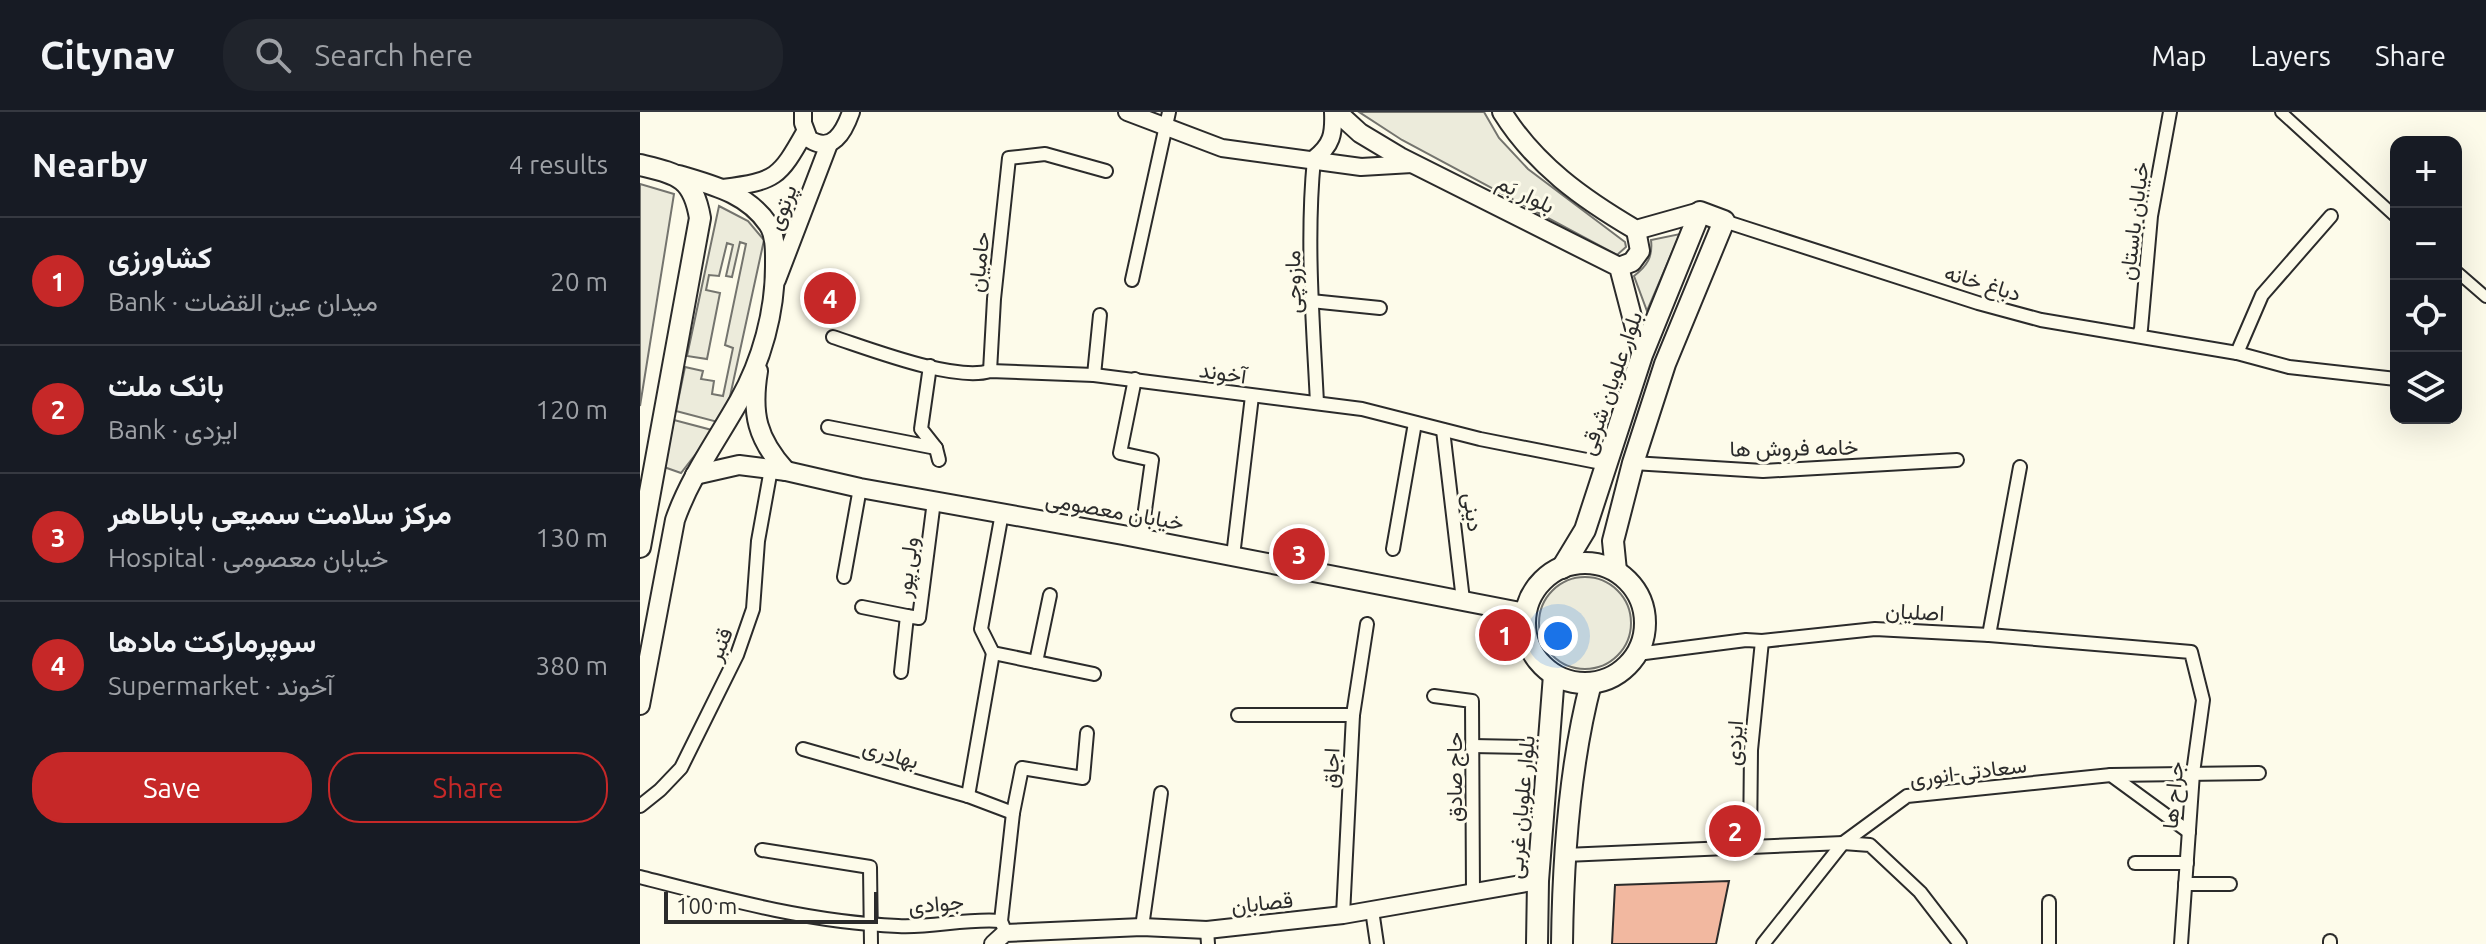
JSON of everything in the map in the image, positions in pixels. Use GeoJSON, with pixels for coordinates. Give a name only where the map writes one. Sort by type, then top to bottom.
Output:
{"type":"FeatureCollection","features":[{"type":"Feature","properties":{"kind":"main road","name":"بلوار بَم"},"geometry":{"type":"LineString","coordinates":[[1335,112],[1360,133],[1412,164],[1619,267]]}},
{"type":"Feature","properties":{"kind":"main road","name":"بلوار بَم"},"geometry":{"type":"LineString","coordinates":[[1502,112],[1538,158],[1562,181],[1592,204],[1636,230]]}},
{"type":"Feature","properties":{"kind":"main road"},"geometry":{"type":"LineString","coordinates":[[640,165],[723,188],[748,203],[771,227],[775,285],[756,386],[757,420],[768,451],[779,470]]}},
{"type":"Feature","properties":{"kind":"main road"},"geometry":{"type":"LineString","coordinates":[[640,547],[700,218],[697,200],[687,182],[679,175]]}},
{"type":"Feature","properties":{"kind":"main road"},"geometry":{"type":"LineString","coordinates":[[1642,355],[1619,267],[1632,262],[1640,251],[1636,230],[1700,212],[1724,221]]}},
{"type":"Feature","properties":{"kind":"main road","name":"بلوار علویان شرقی"},"geometry":{"type":"LineString","coordinates":[[1562,568],[1585,530],[1642,355],[1700,212]]}},
{"type":"Feature","properties":{"kind":"main road","name":"بلوار علویان شرقی"},"geometry":{"type":"LineString","coordinates":[[1616,571],[1613,541],[1633,463],[1665,364],[1724,221]]}},
{"type":"Feature","properties":{"kind":"main road"},"geometry":{"type":"LineString","coordinates":[[640,705],[675,520],[683,496],[741,398],[762,350]]}},
{"type":"Feature","properties":{"kind":"main road","name":"خیابان معصومی"},"geometry":{"type":"LineString","coordinates":[[695,475],[739,465],[779,470],[860,488],[1525,613]]}},
{"type":"Feature","properties":{"kind":"main road"},"geometry":{"type":"LineString","coordinates":[[1580,563],[1599,564],[1616,571],[1631,583],[1641,599],[1645,617],[1644,636],[1637,654],[1625,668],[1609,678],[1591,683],[1572,682],[1554,675],[1540,663],[1530,647],[1525,628],[1525,613],[1534,592],[1546,578],[1562,568],[1580,563]]}},
{"type":"Feature","properties":{"kind":"main road","name":"بلوار علویان غربی"},"geometry":{"type":"LineString","coordinates":[[1537,944],[1538,881],[1554,675]]}},
{"type":"Feature","properties":{"kind":"main road"},"geometry":{"type":"LineString","coordinates":[[1562,944],[1565,855],[1582,716],[1591,683]]}},
{"type":"Feature","properties":{"kind":"street"},"geometry":{"type":"LineString","coordinates":[[723,188],[756,184],[785,167],[805,132],[803,112]]}},
{"type":"Feature","properties":{"kind":"street","name":"پرتوی"},"geometry":{"type":"LineString","coordinates":[[775,285],[829,144],[839,136],[851,112]]}},
{"type":"Feature","properties":{"kind":"street"},"geometry":{"type":"LineString","coordinates":[[1127,112],[1168,120],[1222,148],[1361,167],[1412,164]]}},
{"type":"Feature","properties":{"kind":"street"},"geometry":{"type":"LineString","coordinates":[[1314,159],[1326,150],[1334,135],[1335,112]]}},
{"type":"Feature","properties":{"kind":"street","name":"خیابان باستان"},"geometry":{"type":"LineString","coordinates":[[2138,336],[2151,216],[2170,112]]}},
{"type":"Feature","properties":{"kind":"street"},"geometry":{"type":"LineString","coordinates":[[2281,112],[2390,212]]}},
{"type":"Feature","properties":{"kind":"street"},"geometry":{"type":"LineString","coordinates":[[1132,280],[1168,120]]}},
{"type":"Feature","properties":{"kind":"street"},"geometry":{"type":"LineString","coordinates":[[805,132],[816,143],[829,144]]}},
{"type":"Feature","properties":{"kind":"street","name":"حامیان"},"geometry":{"type":"LineString","coordinates":[[990,371],[994,299],[1009,158],[1045,154],[1106,171]]}},
{"type":"Feature","properties":{"kind":"street","name":"مازوچی"},"geometry":{"type":"LineString","coordinates":[[1314,159],[1310,200],[1311,301],[1317,403]]}},
{"type":"Feature","properties":{"kind":"street"},"geometry":{"type":"LineString","coordinates":[[2237,353],[2262,295],[2331,216]]}},
{"type":"Feature","properties":{"kind":"street","name":"دباغ خانه"},"geometry":{"type":"LineString","coordinates":[[1724,221],[2041,320],[2237,353],[2289,367],[2390,378]]}},
{"type":"Feature","properties":{"kind":"street"},"geometry":{"type":"LineString","coordinates":[[2462,276],[2486,297]]}},
{"type":"Feature","properties":{"kind":"street"},"geometry":{"type":"LineString","coordinates":[[1311,301],[1380,308]]}},
{"type":"Feature","properties":{"kind":"street"},"geometry":{"type":"LineString","coordinates":[[1094,375],[1100,315]]}},
{"type":"Feature","properties":{"kind":"street","name":"آخوند"},"geometry":{"type":"LineString","coordinates":[[833,337],[930,366],[977,375],[990,371],[1094,375],[1362,409],[1443,430],[1607,464]]}},
{"type":"Feature","properties":{"kind":"street"},"geometry":{"type":"LineString","coordinates":[[828,427],[938,454],[921,429],[930,366]]}},
{"type":"Feature","properties":{"kind":"street"},"geometry":{"type":"LineString","coordinates":[[1135,379],[1120,453],[1152,460],[1141,539]]}},
{"type":"Feature","properties":{"kind":"street"},"geometry":{"type":"LineString","coordinates":[[1233,556],[1252,396]]}},
{"type":"Feature","properties":{"kind":"street"},"geometry":{"type":"LineString","coordinates":[[1393,549],[1415,423]]}},
{"type":"Feature","properties":{"kind":"street","name":"دینی"},"geometry":{"type":"LineString","coordinates":[[1443,430],[1463,600]]}},
{"type":"Feature","properties":{"kind":"street","name":"خامه فروش ها"},"geometry":{"type":"LineString","coordinates":[[1633,463],[1763,471],[1957,460]]}},
{"type":"Feature","properties":{"kind":"street"},"geometry":{"type":"LineString","coordinates":[[1989,635],[2020,467]]}},
{"type":"Feature","properties":{"kind":"street","name":"قنبر"},"geometry":{"type":"LineString","coordinates":[[640,806],[681,768],[737,655],[753,609],[758,541],[779,470]]}},
{"type":"Feature","properties":{"kind":"street"},"geometry":{"type":"LineString","coordinates":[[844,577],[860,488]]}},
{"type":"Feature","properties":{"kind":"street","name":"ولی پور"},"geometry":{"type":"LineString","coordinates":[[901,672],[907,616],[919,618],[934,501]]}},
{"type":"Feature","properties":{"kind":"street"},"geometry":{"type":"LineString","coordinates":[[968,796],[993,653],[981,629],[1002,513]]}},
{"type":"Feature","properties":{"kind":"street"},"geometry":{"type":"LineString","coordinates":[[1036,662],[1050,595]]}},
{"type":"Feature","properties":{"kind":"street"},"geometry":{"type":"LineString","coordinates":[[862,607],[907,616]]}},
{"type":"Feature","properties":{"kind":"street","name":"اجاق"},"geometry":{"type":"LineString","coordinates":[[1343,915],[1353,715],[1367,624]]}},
{"type":"Feature","properties":{"kind":"street","name":"اصلیان"},"geometry":{"type":"LineString","coordinates":[[1637,654],[1746,640],[1875,629],[2191,652]]}},
{"type":"Feature","properties":{"kind":"street","name":"ایزدی"},"geometry":{"type":"LineString","coordinates":[[1750,847],[1751,750],[1762,641]]}},
{"type":"Feature","properties":{"kind":"street","name":"جراح ها"},"geometry":{"type":"LineString","coordinates":[[2181,944],[2193,773],[2203,700],[2191,652]]}},
{"type":"Feature","properties":{"kind":"street"},"geometry":{"type":"LineString","coordinates":[[993,653],[1094,674]]}},
{"type":"Feature","properties":{"kind":"street","name":"حاج صادق"},"geometry":{"type":"LineString","coordinates":[[1434,696],[1472,701],[1473,892]]}},
{"type":"Feature","properties":{"kind":"street"},"geometry":{"type":"LineString","coordinates":[[1238,715],[1353,715]]}},
{"type":"Feature","properties":{"kind":"street"},"geometry":{"type":"LineString","coordinates":[[1000,933],[1013,813],[1022,768],[1083,778],[1087,733]]}},
{"type":"Feature","properties":{"kind":"street"},"geometry":{"type":"LineString","coordinates":[[1472,746],[1527,747]]}},
{"type":"Feature","properties":{"kind":"street","name":"بهادری"},"geometry":{"type":"LineString","coordinates":[[803,749],[968,796],[1013,813]]}},
{"type":"Feature","properties":{"kind":"street","name":"سعادتی-انوری"},"geometry":{"type":"LineString","coordinates":[[1763,944],[1843,843],[1907,796],[2111,775],[2259,773]]}},
{"type":"Feature","properties":{"kind":"street"},"geometry":{"type":"LineString","coordinates":[[2111,775],[2189,832]]}},
{"type":"Feature","properties":{"kind":"street"},"geometry":{"type":"LineString","coordinates":[[1142,927],[1161,793]]}},
{"type":"Feature","properties":{"kind":"street"},"geometry":{"type":"LineString","coordinates":[[1565,855],[1843,843],[1870,845],[1920,892],[1960,944]]}},
{"type":"Feature","properties":{"kind":"street"},"geometry":{"type":"LineString","coordinates":[[762,850],[870,867],[871,944]]}},
{"type":"Feature","properties":{"kind":"street"},"geometry":{"type":"LineString","coordinates":[[2135,863],[2187,863]]}},
{"type":"Feature","properties":{"kind":"street","name":"جوادی"},"geometry":{"type":"LineString","coordinates":[[640,877],[797,915],[900,926],[977,919],[1000,933]]}},
{"type":"Feature","properties":{"kind":"street","name":"قصابان"},"geometry":{"type":"LineString","coordinates":[[1000,933],[1142,927],[1207,937],[1538,881]]}},
{"type":"Feature","properties":{"kind":"street"},"geometry":{"type":"LineString","coordinates":[[2185,884],[2230,884]]}},
{"type":"Feature","properties":{"kind":"street"},"geometry":{"type":"LineString","coordinates":[[2049,902],[2049,944]]}},
{"type":"Feature","properties":{"kind":"street"},"geometry":{"type":"LineString","coordinates":[[1372,910],[1377,944]]}},
{"type":"Feature","properties":{"kind":"shaded area"},"geometry":{"type":"Polygon","coordinates":[[[1359,112],[1484,112],[1499,138],[1528,169],[1625,242],[1626,247],[1617,255],[1402,140],[1359,112]]]}},
{"type":"Feature","properties":{"kind":"shaded area"},"geometry":{"type":"Polygon","coordinates":[[[640,184],[674,194],[640,406],[640,184]]]}},
{"type":"Feature","properties":{"kind":"shaded area"},"geometry":{"type":"Polygon","coordinates":[[[719,206],[748,221],[764,240],[726,415],[681,473],[664,467],[674,420],[712,430],[718,422],[676,411],[685,367],[703,371],[701,379],[714,381],[712,394],[723,396],[733,348],[725,345],[746,244],[740,242],[732,277],[726,276],[733,245],[727,243],[719,276],[709,275],[706,290],[720,293],[707,359],[687,356],[719,206]]]}},
{"type":"Feature","properties":{"kind":"shaded area"},"geometry":{"type":"Polygon","coordinates":[[[1680,234],[1647,311],[1634,276],[1648,261],[1651,240],[1680,234]]]}},
{"type":"Feature","properties":{"kind":"shaded area"},"geometry":{"type":"Polygon","coordinates":[[[1585,577],[1603,581],[1617,591],[1627,605],[1631,623],[1627,641],[1617,655],[1603,665],[1585,669],[1567,665],[1553,655],[1543,641],[1539,623],[1543,605],[1553,591],[1567,581],[1585,577]]]}},
{"type":"Feature","properties":{"kind":"building"},"geometry":{"type":"Polygon","coordinates":[[[1729,881],[1716,944],[1612,944],[1615,885],[1729,881]]]}},
{"type":"Feature","properties":{"kind":"place","name":"سوپرمارکت مادها"},"geometry":{"type":"Point","coordinates":[830,298]}},
{"type":"Feature","properties":{"kind":"place","name":"مرکز سلامت سمیعی باباطاهر"},"geometry":{"type":"Point","coordinates":[1299,554]}},
{"type":"Feature","properties":{"kind":"place","name":"کشاورزی"},"geometry":{"type":"Point","coordinates":[1505,635]}},
{"type":"Feature","properties":{"kind":"place","name":"بانک ملت"},"geometry":{"type":"Point","coordinates":[1735,831]}}]}
